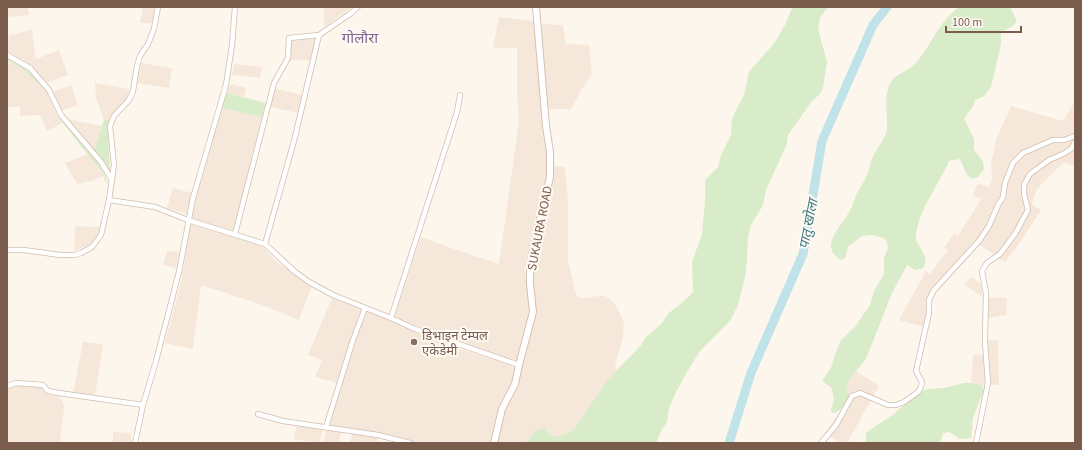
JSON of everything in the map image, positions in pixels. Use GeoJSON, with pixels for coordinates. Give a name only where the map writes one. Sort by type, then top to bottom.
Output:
{"type":"FeatureCollection","features":[{"type":"Feature","properties":{"kind":"street"},"geometry":{"type":"LineString","coordinates":[[7,250],[75,255],[92,247],[101,235],[109,200],[114,165],[110,126],[114,116],[129,100],[133,91],[137,66],[140,56],[148,44],[154,29],[158,7]]}},
{"type":"Feature","properties":{"kind":"street"},"geometry":{"type":"LineString","coordinates":[[135,443],[143,405],[178,279],[188,220],[204,157],[226,86],[232,45],[235,7]]}},
{"type":"Feature","properties":{"kind":"street"},"geometry":{"type":"LineString","coordinates":[[235,234],[274,83],[288,58],[289,38],[319,35],[358,7]]}},
{"type":"Feature","properties":{"kind":"street","name":"SUKAURA ROAD"},"geometry":{"type":"LineString","coordinates":[[494,443],[502,409],[516,384],[519,365],[533,312],[530,268],[550,177],[550,152],[536,7]]}},
{"type":"Feature","properties":{"kind":"street"},"geometry":{"type":"LineString","coordinates":[[265,244],[294,141],[319,35]]}},
{"type":"Feature","properties":{"kind":"street"},"geometry":{"type":"LineString","coordinates":[[7,54],[30,68],[49,90],[61,115],[100,162],[112,180]]}},
{"type":"Feature","properties":{"kind":"street"},"geometry":{"type":"LineString","coordinates":[[391,318],[457,112],[460,95]]}},
{"type":"Feature","properties":{"kind":"street"},"geometry":{"type":"LineString","coordinates":[[821,443],[836,425],[852,396],[860,393],[888,405],[896,405],[904,402],[918,392],[922,382],[916,371],[929,312],[929,300],[934,290],[979,241],[989,226],[1003,197],[1005,183],[1013,163],[1023,153],[1053,140],[1064,140],[1075,136]]}},
{"type":"Feature","properties":{"kind":"street"},"geometry":{"type":"LineString","coordinates":[[976,443],[988,383],[985,355],[985,284],[982,271],[986,263],[1000,254],[1015,234],[1028,210],[1024,194],[1024,185],[1030,174],[1049,160],[1071,149],[1075,142]]}},
{"type":"Feature","properties":{"kind":"street"},"geometry":{"type":"LineString","coordinates":[[109,200],[154,207],[188,220],[265,244],[309,282],[333,295],[422,332],[519,365]]}},
{"type":"Feature","properties":{"kind":"street"},"geometry":{"type":"LineString","coordinates":[[326,427],[353,340],[365,308]]}},
{"type":"Feature","properties":{"kind":"street"},"geometry":{"type":"LineString","coordinates":[[7,386],[16,383],[43,385],[48,391],[143,405]]}},
{"type":"Feature","properties":{"kind":"street"},"geometry":{"type":"LineString","coordinates":[[258,414],[284,421],[378,436],[410,443]]}},
{"type":"Feature","properties":{"kind":"shaded area"},"geometry":{"type":"Polygon","coordinates":[[[7,7],[28,7],[29,15],[7,17],[7,7]]]}},
{"type":"Feature","properties":{"kind":"shaded area"},"geometry":{"type":"Polygon","coordinates":[[[143,7],[155,7],[152,23],[140,23],[143,7]]]}},
{"type":"Feature","properties":{"kind":"shaded area"},"geometry":{"type":"Polygon","coordinates":[[[324,7],[353,7],[324,27],[324,7]]]}},
{"type":"Feature","properties":{"kind":"shaded area"},"geometry":{"type":"Polygon","coordinates":[[[499,17],[534,21],[549,177],[525,268],[530,306],[529,316],[516,363],[435,335],[395,316],[421,237],[499,264],[519,121],[517,48],[493,48],[499,17]]]}},
{"type":"Feature","properties":{"kind":"shaded area"},"geometry":{"type":"Polygon","coordinates":[[[542,24],[563,25],[566,44],[589,45],[592,74],[581,90],[571,109],[549,109],[544,68],[542,24]]]}},
{"type":"Feature","properties":{"kind":"shaded area"},"geometry":{"type":"Polygon","coordinates":[[[32,30],[36,59],[59,50],[68,75],[46,83],[28,63],[7,52],[9,35],[32,30]]]}},
{"type":"Feature","properties":{"kind":"shaded area"},"geometry":{"type":"Polygon","coordinates":[[[316,37],[311,60],[290,60],[291,40],[316,37]]]}},
{"type":"Feature","properties":{"kind":"shaded area"},"geometry":{"type":"Polygon","coordinates":[[[7,59],[26,72],[47,92],[56,114],[63,123],[47,131],[40,115],[20,116],[20,107],[7,107],[7,59]]]}},
{"type":"Feature","properties":{"kind":"shaded area"},"geometry":{"type":"Polygon","coordinates":[[[141,63],[172,68],[169,88],[137,83],[141,63]]]}},
{"type":"Feature","properties":{"kind":"shaded area"},"geometry":{"type":"Polygon","coordinates":[[[234,64],[262,67],[260,78],[232,75],[234,64]]]}},
{"type":"Feature","properties":{"kind":"shaded area"},"geometry":{"type":"Polygon","coordinates":[[[95,83],[129,89],[128,97],[110,119],[104,120],[96,98],[95,83]]]}},
{"type":"Feature","properties":{"kind":"shaded area"},"geometry":{"type":"Polygon","coordinates":[[[230,84],[246,88],[244,97],[227,93],[230,84]]]}},
{"type":"Feature","properties":{"kind":"shaded area"},"geometry":{"type":"Polygon","coordinates":[[[71,85],[78,105],[61,111],[52,92],[71,85]]]}},
{"type":"Feature","properties":{"kind":"shaded area"},"geometry":{"type":"Polygon","coordinates":[[[274,88],[302,95],[298,113],[270,107],[274,88]]]}},
{"type":"Feature","properties":{"kind":"shaded area"},"geometry":{"type":"Polygon","coordinates":[[[1075,101],[1075,167],[1064,162],[1037,189],[1032,204],[1041,210],[1021,241],[1005,262],[980,245],[937,292],[932,301],[932,313],[928,328],[899,320],[926,271],[930,274],[948,250],[944,248],[954,234],[958,236],[981,199],[973,195],[978,184],[990,187],[992,178],[991,164],[996,140],[1011,106],[1063,121],[1075,101]]]}},
{"type":"Feature","properties":{"kind":"shaded area"},"geometry":{"type":"Polygon","coordinates":[[[222,108],[262,117],[234,231],[191,218],[205,163],[222,108]]]}},
{"type":"Feature","properties":{"kind":"shaded area"},"geometry":{"type":"Polygon","coordinates":[[[68,119],[102,126],[95,149],[90,148],[68,119]]]}},
{"type":"Feature","properties":{"kind":"shaded area"},"geometry":{"type":"Polygon","coordinates":[[[88,154],[103,176],[92,181],[77,184],[65,163],[88,154]]]}},
{"type":"Feature","properties":{"kind":"shaded area"},"geometry":{"type":"Polygon","coordinates":[[[553,166],[565,167],[568,200],[568,261],[576,294],[578,297],[584,298],[605,296],[615,304],[624,324],[623,337],[615,364],[617,371],[607,381],[574,429],[564,435],[553,437],[544,428],[533,433],[526,443],[496,443],[505,410],[519,385],[520,365],[530,335],[535,310],[533,267],[553,182],[553,166]]]}},
{"type":"Feature","properties":{"kind":"shaded area"},"geometry":{"type":"Polygon","coordinates":[[[173,188],[192,193],[187,214],[167,208],[173,188]]]}},
{"type":"Feature","properties":{"kind":"shaded area"},"geometry":{"type":"Polygon","coordinates":[[[190,224],[262,246],[277,262],[312,285],[299,320],[262,305],[201,285],[193,349],[165,343],[182,278],[190,224]]]}},
{"type":"Feature","properties":{"kind":"shaded area"},"geometry":{"type":"Polygon","coordinates":[[[75,226],[100,227],[98,234],[92,243],[74,251],[75,226]]]}},
{"type":"Feature","properties":{"kind":"shaded area"},"geometry":{"type":"Polygon","coordinates":[[[167,251],[179,252],[176,268],[163,265],[167,251]]]}},
{"type":"Feature","properties":{"kind":"shaded area"},"geometry":{"type":"Polygon","coordinates":[[[971,277],[982,285],[982,297],[964,284],[971,277]]]}},
{"type":"Feature","properties":{"kind":"shaded area"},"geometry":{"type":"Polygon","coordinates":[[[988,297],[1007,298],[1006,315],[988,318],[988,297]]]}},
{"type":"Feature","properties":{"kind":"shaded area"},"geometry":{"type":"Polygon","coordinates":[[[332,298],[362,310],[337,383],[315,377],[322,360],[308,355],[332,298]]]}},
{"type":"Feature","properties":{"kind":"shaded area"},"geometry":{"type":"Polygon","coordinates":[[[366,310],[444,344],[514,366],[513,382],[501,402],[495,419],[490,443],[417,443],[328,425],[366,310]]]}},
{"type":"Feature","properties":{"kind":"shaded area"},"geometry":{"type":"Polygon","coordinates":[[[983,340],[998,340],[999,385],[982,385],[971,383],[973,355],[984,354],[983,340]]]}},
{"type":"Feature","properties":{"kind":"shaded area"},"geometry":{"type":"Polygon","coordinates":[[[83,342],[103,344],[95,397],[73,394],[83,342]]]}},
{"type":"Feature","properties":{"kind":"shaded area"},"geometry":{"type":"Polygon","coordinates":[[[856,371],[879,386],[847,443],[842,443],[824,434],[846,404],[849,395],[847,387],[848,381],[856,371]]]}},
{"type":"Feature","properties":{"kind":"shaded area"},"geometry":{"type":"Polygon","coordinates":[[[17,385],[41,388],[48,395],[59,396],[63,402],[64,408],[60,443],[7,443],[7,389],[17,385]]]}},
{"type":"Feature","properties":{"kind":"shaded area"},"geometry":{"type":"Polygon","coordinates":[[[297,425],[323,428],[320,443],[294,439],[297,425]]]}},
{"type":"Feature","properties":{"kind":"shaded area"},"geometry":{"type":"Polygon","coordinates":[[[326,429],[341,431],[339,443],[324,443],[326,429]]]}},
{"type":"Feature","properties":{"kind":"shaded area"},"geometry":{"type":"Polygon","coordinates":[[[113,432],[131,433],[131,443],[113,442],[113,432]]]}},
{"type":"Feature","properties":{"kind":"shaded area"},"geometry":{"type":"Polygon","coordinates":[[[352,433],[378,438],[377,443],[350,443],[352,433]]]}},
{"type":"Feature","properties":{"kind":"green space"},"geometry":{"type":"Polygon","coordinates":[[[794,7],[828,7],[820,18],[818,29],[827,62],[823,88],[788,135],[787,144],[766,190],[763,205],[751,225],[748,238],[745,277],[738,305],[730,321],[701,350],[691,365],[675,394],[669,408],[667,422],[656,443],[526,443],[533,433],[544,428],[550,435],[556,437],[564,435],[574,429],[607,381],[641,345],[645,338],[661,324],[669,313],[693,292],[692,262],[702,234],[705,180],[718,167],[721,155],[731,135],[732,120],[744,95],[749,72],[775,42],[786,23],[791,10],[794,7]]]}},
{"type":"Feature","properties":{"kind":"green space"},"geometry":{"type":"Polygon","coordinates":[[[959,7],[1010,7],[1016,19],[1016,23],[1003,31],[1001,34],[1001,44],[991,87],[984,96],[975,100],[973,106],[964,119],[974,139],[974,150],[983,161],[984,169],[978,177],[972,179],[967,175],[960,159],[949,161],[921,215],[918,224],[916,238],[925,259],[923,268],[915,270],[907,265],[892,293],[866,359],[848,381],[847,387],[849,395],[847,401],[837,412],[834,413],[831,412],[834,400],[832,388],[822,381],[831,368],[841,340],[855,327],[870,305],[874,291],[884,274],[884,258],[888,248],[887,242],[884,238],[872,235],[862,236],[848,247],[845,258],[842,260],[832,252],[832,240],[836,231],[847,216],[866,177],[875,153],[886,134],[886,99],[891,82],[913,66],[925,51],[945,20],[959,7]]]}},
{"type":"Feature","properties":{"kind":"green space"},"geometry":{"type":"Polygon","coordinates":[[[7,57],[28,71],[47,91],[61,118],[101,168],[106,177],[108,186],[100,170],[59,118],[47,92],[26,72],[7,59],[7,57]]]}},
{"type":"Feature","properties":{"kind":"green space"},"geometry":{"type":"Polygon","coordinates":[[[227,93],[266,103],[262,117],[222,108],[227,93]]]}},
{"type":"Feature","properties":{"kind":"green space"},"geometry":{"type":"Polygon","coordinates":[[[110,119],[108,134],[110,172],[90,148],[95,148],[104,120],[110,119]]]}},
{"type":"Feature","properties":{"kind":"green space"},"geometry":{"type":"Polygon","coordinates":[[[964,383],[982,385],[984,390],[973,418],[971,438],[960,439],[949,432],[943,433],[940,443],[866,443],[866,434],[868,431],[894,414],[917,393],[928,389],[944,388],[964,383]]]}},
{"type":"Feature","properties":{"kind":"waterway","name":"पातु खोला"},"geometry":{"type":"LineString","coordinates":[[729,443],[751,373],[803,254],[822,141],[873,25],[887,7]]}},
{"type":"Feature","properties":{"kind":"place","name":"डिभाइन टेम्पल एकेडेमी"},"geometry":{"type":"Point","coordinates":[414,342]}},
{"type":"Feature","properties":{"kind":"district","name":"गोलौरा"},"geometry":{"type":"Point","coordinates":[360,38]}}]}
